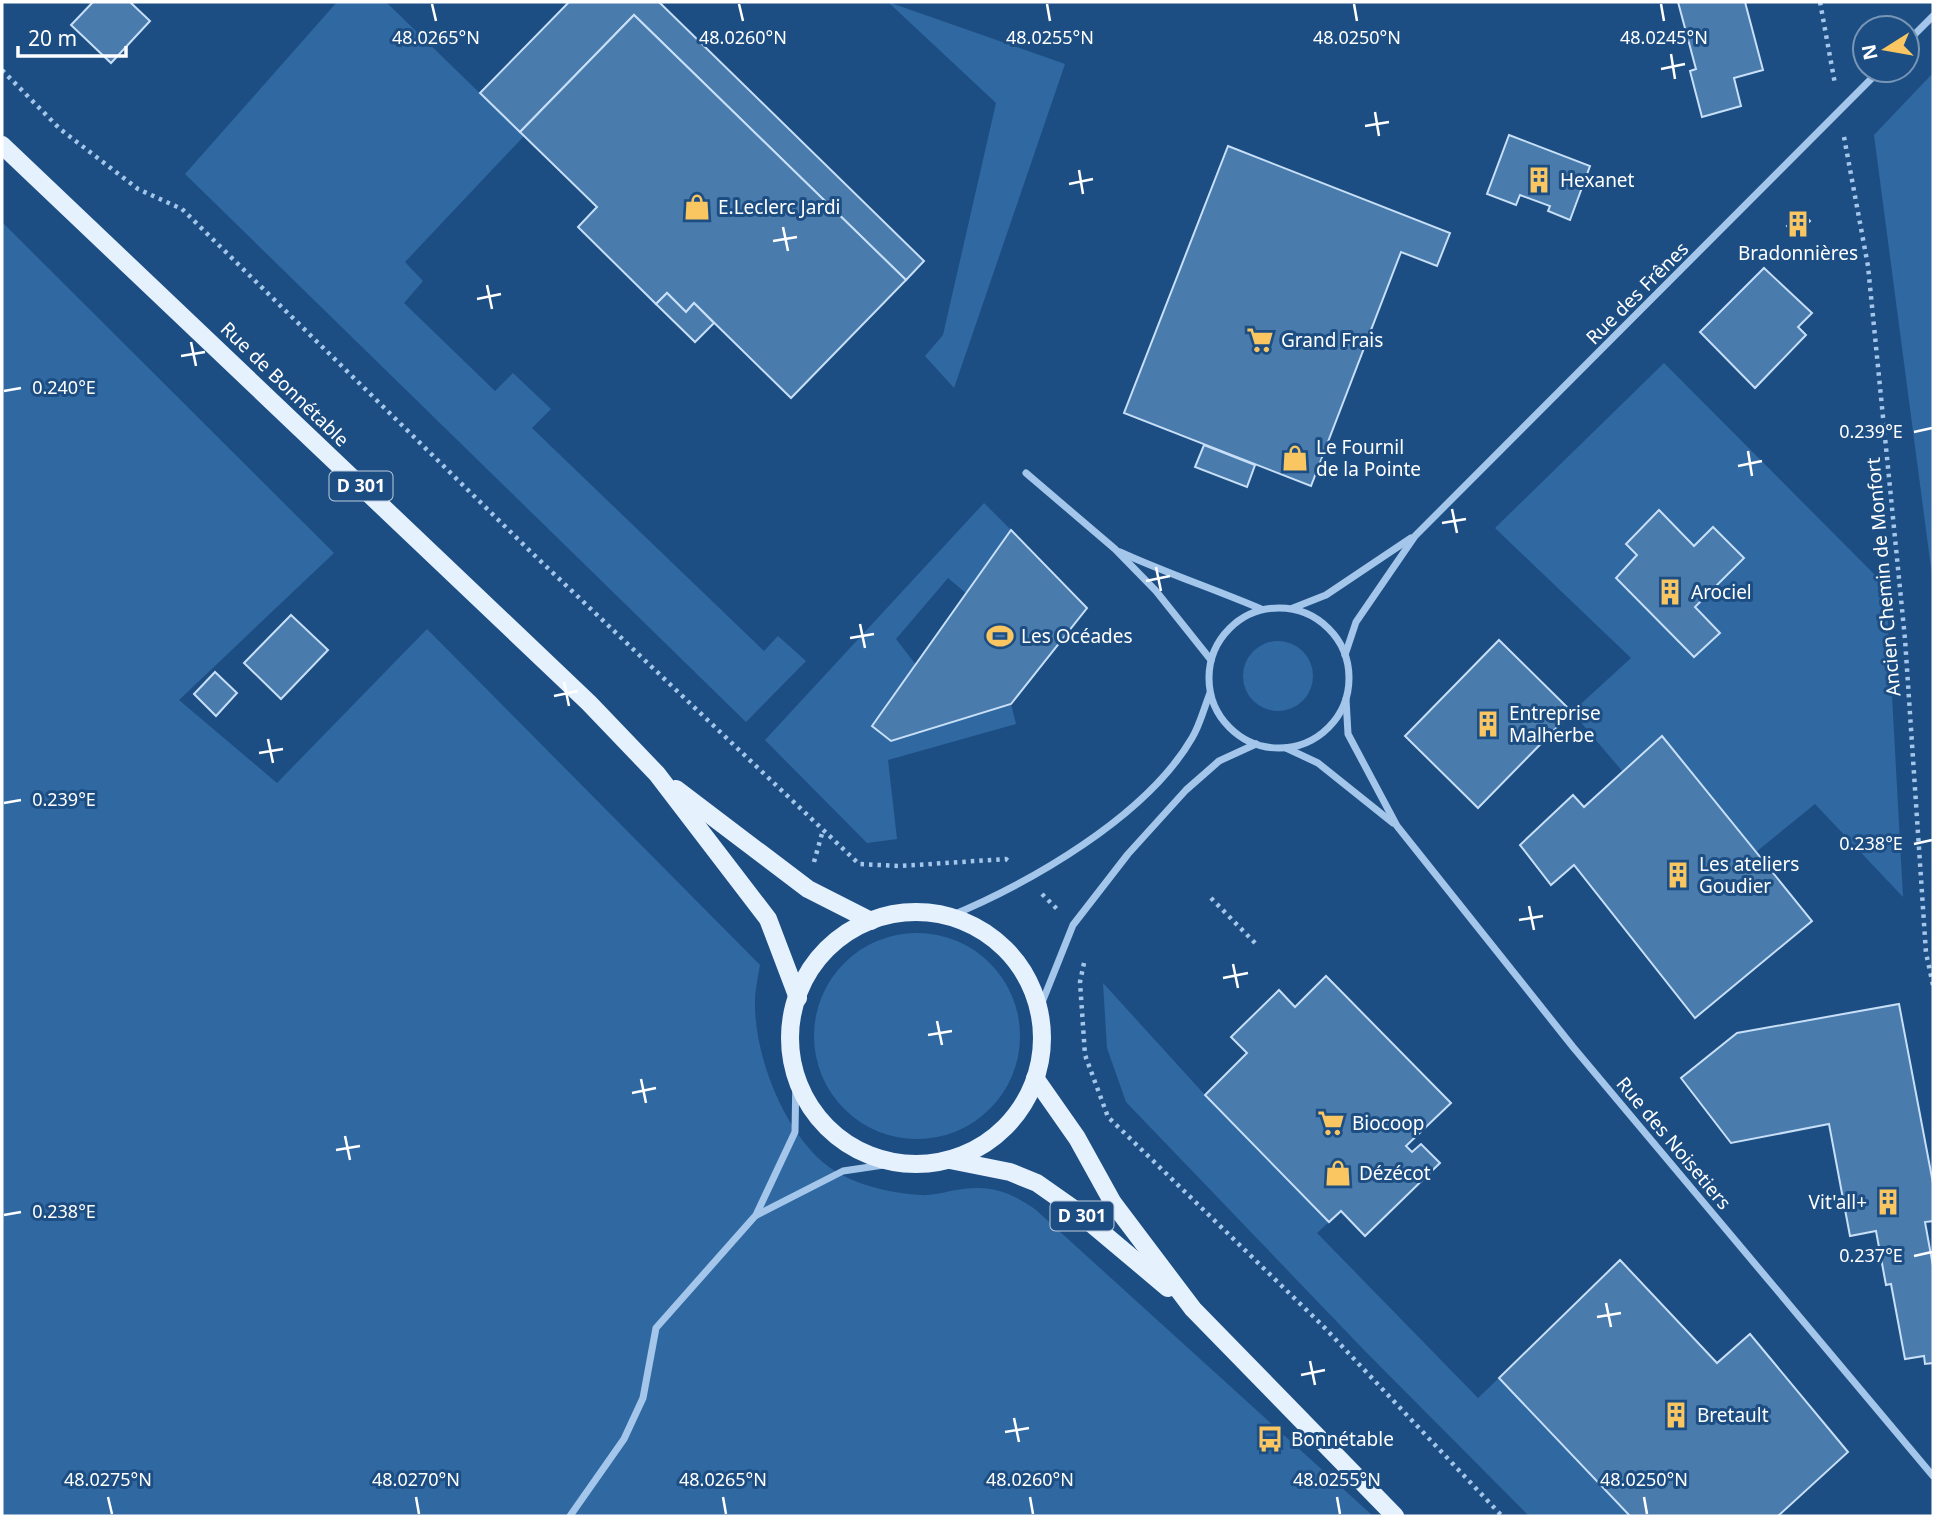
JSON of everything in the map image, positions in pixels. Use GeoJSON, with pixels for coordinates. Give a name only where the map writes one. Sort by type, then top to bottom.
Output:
{"type":"FeatureCollection","features":[{"type":"Feature","properties":{"kind":"main road","name":"Rue de Bonnétable"},"geometry":{"type":"LineString","coordinates":[[2,145],[589,703],[657,774]]}},
{"type":"Feature","properties":{"kind":"main road","name":"D 301"},"geometry":{"type":"LineString","coordinates":[[657,774],[808,889],[870,921]]}},
{"type":"Feature","properties":{"kind":"main road","name":"D 301"},"geometry":{"type":"LineString","coordinates":[[657,774],[768,919],[798,998]]}},
{"type":"Feature","properties":{"kind":"main road"},"geometry":{"type":"LineString","coordinates":[[906,913],[948,917],[982,931],[1005,949],[1025,975],[1039,1010],[1042,1038],[1039,1066],[1023,1106],[1001,1132],[972,1151],[950,1160],[929,1164],[897,1163],[862,1152],[829,1129],[809,1104],[796,1073],[791,1034],[798,998],[811,970],[829,948],[846,934],[870,921],[906,913]]}},
{"type":"Feature","properties":{"kind":"main road","name":"D 301"},"geometry":{"type":"LineString","coordinates":[[1035,1078],[1077,1138],[1113,1203],[1194,1309]]}},
{"type":"Feature","properties":{"kind":"main road","name":"D 301"},"geometry":{"type":"LineString","coordinates":[[950,1160],[1010,1172],[1037,1183],[1074,1209],[1194,1309],[1395,1516]]}},
{"type":"Feature","properties":{"kind":"street","name":"Rue des Frênes"},"geometry":{"type":"LineString","coordinates":[[1345,655],[1356,622],[1415,536],[1866,84]]}},
{"type":"Feature","properties":{"kind":"street"},"geometry":{"type":"LineString","coordinates":[[1026,473],[1115,549],[1156,591],[1211,660]]}},
{"type":"Feature","properties":{"kind":"street","name":"Rue des Frênes"},"geometry":{"type":"LineString","coordinates":[[1292,609],[1326,595],[1415,536]]}},
{"type":"Feature","properties":{"kind":"street"},"geometry":{"type":"LineString","coordinates":[[1115,549],[1164,572],[1214,589],[1262,610]]}},
{"type":"Feature","properties":{"kind":"street"},"geometry":{"type":"LineString","coordinates":[[1292,609],[1306,612],[1326,625],[1338,639],[1349,672],[1346,699],[1338,717],[1322,734],[1307,743],[1273,748],[1244,739],[1228,726],[1214,706],[1209,673],[1214,650],[1227,630],[1246,615],[1262,610],[1292,609]]}},
{"type":"Feature","properties":{"kind":"street"},"geometry":{"type":"LineString","coordinates":[[948,917],[995,897],[1027,879],[1079,846],[1145,796],[1172,768],[1193,737],[1210,692]]}},
{"type":"Feature","properties":{"kind":"street","name":"Rue des Noisetiers"},"geometry":{"type":"LineString","coordinates":[[1346,699],[1348,734],[1397,826],[1573,1047],[1933,1475]]}},
{"type":"Feature","properties":{"kind":"street"},"geometry":{"type":"LineString","coordinates":[[1039,1010],[1073,925],[1128,854],[1186,790],[1219,761],[1256,744]]}},
{"type":"Feature","properties":{"kind":"street","name":"Rue des Noisetiers"},"geometry":{"type":"LineString","coordinates":[[1286,748],[1318,763],[1397,826]]}},
{"type":"Feature","properties":{"kind":"street"},"geometry":{"type":"LineString","coordinates":[[570,1516],[624,1439],[643,1398],[656,1328],[756,1215],[795,1132],[796,1073]]}},
{"type":"Feature","properties":{"kind":"street"},"geometry":{"type":"LineString","coordinates":[[756,1215],[843,1171],[897,1163]]}},
{"type":"Feature","properties":{"kind":"path","name":"Ancien Chemin de Monfort"},"geometry":{"type":"LineString","coordinates":[[1820,2],[1868,266],[1905,639],[1926,953],[1933,985]]}},
{"type":"Feature","properties":{"kind":"path"},"geometry":{"type":"LineString","coordinates":[[2,70],[61,129],[116,172],[138,188],[182,209],[522,544],[859,864],[900,866],[1006,859],[1027,879],[1092,944],[1085,959],[1080,982],[1085,1055],[1108,1117],[1322,1325],[1502,1516]]}},
{"type":"Feature","properties":{"kind":"path"},"geometry":{"type":"LineString","coordinates":[[1211,898],[1256,944]]}},
{"type":"Feature","properties":{"kind":"shaded area"},"geometry":{"type":"Polygon","coordinates":[[[337,2],[386,2],[524,136],[405,262],[423,281],[404,303],[495,391],[513,373],[551,409],[532,428],[764,651],[778,636],[806,661],[746,722],[185,174],[337,2]]]}},
{"type":"Feature","properties":{"kind":"shaded area"},"geometry":{"type":"Polygon","coordinates":[[[888,2],[1065,64],[954,388],[925,356],[943,335],[996,103],[888,2]]]}},
{"type":"Feature","properties":{"kind":"shaded area"},"geometry":{"type":"Polygon","coordinates":[[[1933,73],[1933,583],[1874,135],[1933,73]]]}},
{"type":"Feature","properties":{"kind":"shaded area"},"geometry":{"type":"Polygon","coordinates":[[[2,222],[334,553],[179,700],[277,783],[427,629],[760,965],[755,997],[756,1023],[766,1070],[786,1115],[813,1153],[839,1173],[885,1190],[924,1195],[979,1188],[999,1191],[1026,1203],[1373,1516],[2,1516],[2,222]]]}},
{"type":"Feature","properties":{"kind":"shaded area"},"geometry":{"type":"Polygon","coordinates":[[[1664,363],[1886,586],[1903,897],[1815,804],[1756,852],[1623,772],[1572,712],[1631,658],[1495,528],[1664,363]]]}},
{"type":"Feature","properties":{"kind":"shaded area"},"geometry":{"type":"Polygon","coordinates":[[[984,503],[1011,530],[967,594],[948,578],[896,639],[916,665],[873,726],[891,741],[1011,704],[1016,724],[888,760],[897,839],[867,843],[765,740],[984,503]]]}},
{"type":"Feature","properties":{"kind":"shaded area"},"geometry":{"type":"Polygon","coordinates":[[[1278,641],[1297,647],[1307,657],[1313,676],[1307,695],[1297,705],[1278,711],[1259,705],[1249,695],[1243,676],[1249,657],[1259,647],[1278,641]]]}},
{"type":"Feature","properties":{"kind":"shaded area"},"geometry":{"type":"Polygon","coordinates":[[[917,933],[956,941],[974,950],[990,963],[1003,979],[1012,997],[1020,1036],[1012,1075],[1003,1093],[990,1109],[974,1122],[956,1131],[917,1139],[878,1131],[860,1122],[844,1109],[831,1093],[822,1075],[814,1036],[822,997],[831,979],[844,963],[860,950],[878,941],[917,933]]]}},
{"type":"Feature","properties":{"kind":"shaded area"},"geometry":{"type":"Polygon","coordinates":[[[1103,983],[1205,1095],[1329,1222],[1317,1233],[1478,1398],[1499,1378],[1630,1516],[1529,1516],[1365,1351],[1126,1102],[1107,1048],[1103,983]]]}},
{"type":"Feature","properties":{"kind":"building"},"geometry":{"type":"Polygon","coordinates":[[[93,2],[130,2],[150,21],[111,63],[71,25],[93,2]]]}},
{"type":"Feature","properties":{"kind":"building"},"geometry":{"type":"Polygon","coordinates":[[[569,2],[659,2],[924,261],[906,280],[634,15],[520,132],[480,93],[569,2]]]}},
{"type":"Feature","properties":{"kind":"building"},"geometry":{"type":"Polygon","coordinates":[[[1678,2],[1745,2],[1763,70],[1734,78],[1741,106],[1702,117],[1690,71],[1696,69],[1678,2]]]}},
{"type":"Feature","properties":{"kind":"building"},"geometry":{"type":"Polygon","coordinates":[[[634,15],[906,280],[791,398],[694,303],[686,312],[667,293],[656,304],[578,227],[597,207],[520,132],[634,15]]]}},
{"type":"Feature","properties":{"kind":"building","name":"Hexanet"},"geometry":{"type":"Polygon","coordinates":[[[1509,135],[1590,166],[1570,220],[1548,211],[1550,206],[1520,195],[1516,205],[1487,194],[1509,135]]]}},
{"type":"Feature","properties":{"kind":"building","name":"Grand Frais"},"geometry":{"type":"Polygon","coordinates":[[[1228,146],[1450,233],[1437,266],[1401,252],[1311,486],[1124,413],[1228,146]]]}},
{"type":"Feature","properties":{"kind":"building","name":"Bradonnières"},"geometry":{"type":"Polygon","coordinates":[[[1801,212],[1810,221],[1795,235],[1787,226],[1801,212]]]}},
{"type":"Feature","properties":{"kind":"building"},"geometry":{"type":"Polygon","coordinates":[[[1764,268],[1812,313],[1798,327],[1806,335],[1755,388],[1700,332],[1764,268]]]}},
{"type":"Feature","properties":{"kind":"building"},"geometry":{"type":"Polygon","coordinates":[[[667,293],[686,312],[694,303],[714,323],[695,342],[656,304],[667,293]]]}},
{"type":"Feature","properties":{"kind":"building"},"geometry":{"type":"Polygon","coordinates":[[[1204,445],[1255,465],[1247,487],[1195,467],[1204,445]]]}},
{"type":"Feature","properties":{"kind":"building","name":"Arociel"},"geometry":{"type":"Polygon","coordinates":[[[1659,510],[1694,546],[1713,527],[1744,558],[1695,607],[1720,633],[1694,657],[1616,578],[1637,555],[1626,544],[1659,510]]]}},
{"type":"Feature","properties":{"kind":"building","name":"Les Océades"},"geometry":{"type":"Polygon","coordinates":[[[1011,530],[1087,608],[1011,704],[891,741],[872,726],[1011,530]]]}},
{"type":"Feature","properties":{"kind":"building"},"geometry":{"type":"Polygon","coordinates":[[[291,615],[328,650],[281,699],[244,663],[291,615]]]}},
{"type":"Feature","properties":{"kind":"building","name":"Entreprise Malherbe"},"geometry":{"type":"Polygon","coordinates":[[[1499,640],[1572,712],[1478,808],[1405,736],[1499,640]]]}},
{"type":"Feature","properties":{"kind":"building"},"geometry":{"type":"Polygon","coordinates":[[[215,672],[237,693],[216,716],[194,694],[215,672]]]}},
{"type":"Feature","properties":{"kind":"building","name":"Les ateliers Goudier"},"geometry":{"type":"Polygon","coordinates":[[[1662,736],[1812,921],[1695,1018],[1574,865],[1551,885],[1520,845],[1573,795],[1584,807],[1662,736]]]}},
{"type":"Feature","properties":{"kind":"building","name":"Biocoop"},"geometry":{"type":"Polygon","coordinates":[[[1326,976],[1451,1103],[1406,1146],[1412,1152],[1421,1144],[1440,1163],[1365,1236],[1341,1211],[1329,1222],[1205,1095],[1247,1053],[1231,1037],[1279,990],[1295,1007],[1326,976]]]}},
{"type":"Feature","properties":{"kind":"building","name":"Vit'all+"},"geometry":{"type":"Polygon","coordinates":[[[1899,1004],[1933,1183],[1933,1221],[1925,1222],[1933,1266],[1933,1363],[1925,1364],[1924,1356],[1905,1359],[1891,1284],[1886,1285],[1876,1231],[1850,1236],[1829,1124],[1731,1143],[1681,1078],[1737,1033],[1899,1004]]]}},
{"type":"Feature","properties":{"kind":"building","name":"Bretault"},"geometry":{"type":"Polygon","coordinates":[[[1620,1260],[1717,1363],[1750,1334],[1848,1452],[1778,1516],[1630,1516],[1499,1378],[1620,1260]]]}},
{"type":"Feature","properties":{"kind":"place","name":"Hexanet"},"geometry":{"type":"Point","coordinates":[1539,180]}},
{"type":"Feature","properties":{"kind":"place","name":"E.Leclerc Jardi"},"geometry":{"type":"Point","coordinates":[697,207]}},
{"type":"Feature","properties":{"kind":"place","name":"Bradonnières"},"geometry":{"type":"Point","coordinates":[1798,224]}},
{"type":"Feature","properties":{"kind":"place","name":"Grand Frais"},"geometry":{"type":"Point","coordinates":[1260,340]}},
{"type":"Feature","properties":{"kind":"place","name":"Le Fournil de la Pointe"},"geometry":{"type":"Point","coordinates":[1295,458]}},
{"type":"Feature","properties":{"kind":"place","name":"Arociel"},"geometry":{"type":"Point","coordinates":[1670,592]}},
{"type":"Feature","properties":{"kind":"place","name":"Les Océades"},"geometry":{"type":"Point","coordinates":[1000,636]}},
{"type":"Feature","properties":{"kind":"place","name":"Entreprise Malherbe"},"geometry":{"type":"Point","coordinates":[1488,724]}},
{"type":"Feature","properties":{"kind":"place","name":"Les ateliers Goudier"},"geometry":{"type":"Point","coordinates":[1678,875]}},
{"type":"Feature","properties":{"kind":"place","name":"Biocoop"},"geometry":{"type":"Point","coordinates":[1331,1123]}},
{"type":"Feature","properties":{"kind":"place","name":"Dézécot"},"geometry":{"type":"Point","coordinates":[1338,1173]}},
{"type":"Feature","properties":{"kind":"place","name":"Vit'all+"},"geometry":{"type":"Point","coordinates":[1888,1202]}},
{"type":"Feature","properties":{"kind":"place","name":"Bretault"},"geometry":{"type":"Point","coordinates":[1676,1415]}},
{"type":"Feature","properties":{"kind":"place","name":"Bonnétable"},"geometry":{"type":"Point","coordinates":[1270,1439]}}]}
